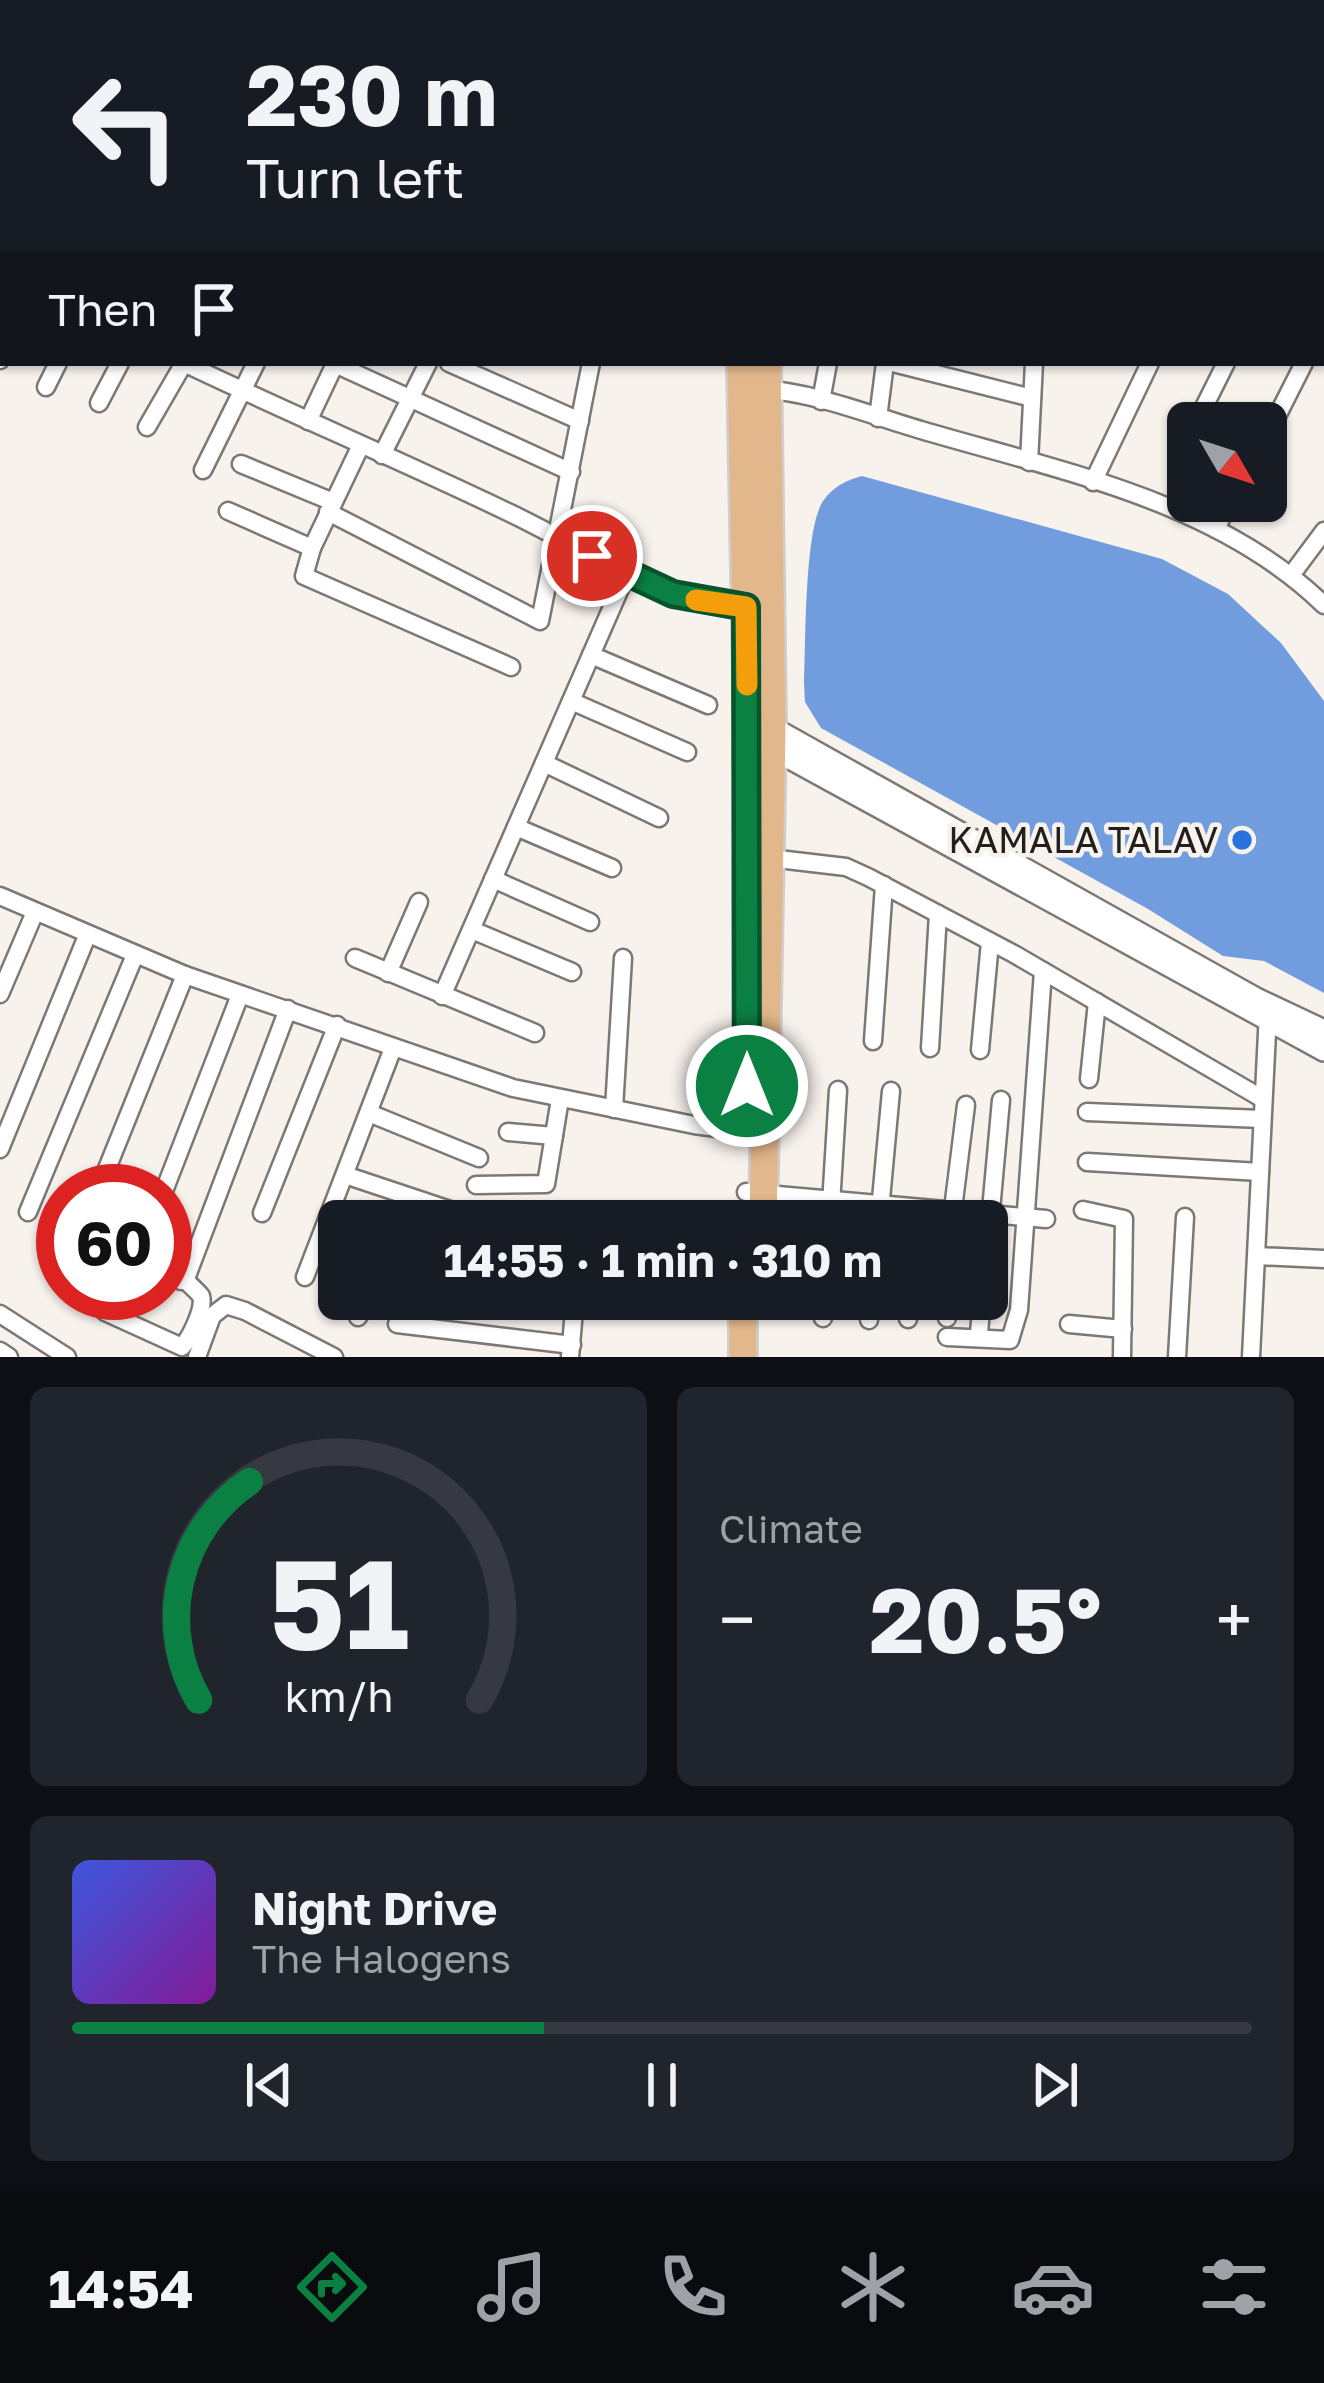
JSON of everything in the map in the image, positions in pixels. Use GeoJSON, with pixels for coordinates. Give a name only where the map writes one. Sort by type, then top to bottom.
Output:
{"type":"FeatureCollection","features":[{"type":"Feature","properties":{"kind":"main road"},"geometry":{"type":"LineString","coordinates":[[754,376],[760,737],[758,1200]]}},
{"type":"Feature","properties":{"kind":"main road"},"geometry":{"type":"LineString","coordinates":[[758,1200],[747,1132],[759,857]]}},
{"type":"Feature","properties":{"kind":"main road"},"geometry":{"type":"LineString","coordinates":[[742,1357],[743,1320]]}},
{"type":"Feature","properties":{"kind":"main road"},"geometry":{"type":"LineString","coordinates":[[761,1357],[762,1320]]}},
{"type":"Feature","properties":{"kind":"street"},"geometry":{"type":"LineString","coordinates":[[46,387],[56,366]]}},
{"type":"Feature","properties":{"kind":"street"},"geometry":{"type":"LineString","coordinates":[[100,403],[118,366]]}},
{"type":"Feature","properties":{"kind":"street"},"geometry":{"type":"LineString","coordinates":[[147,427],[182,366]]}},
{"type":"Feature","properties":{"kind":"street"},"geometry":{"type":"LineString","coordinates":[[194,366],[559,537],[626,574],[673,594],[758,607]]}},
{"type":"Feature","properties":{"kind":"street"},"geometry":{"type":"LineString","coordinates":[[202,470],[254,366]]}},
{"type":"Feature","properties":{"kind":"street"},"geometry":{"type":"LineString","coordinates":[[308,421],[334,366]]}},
{"type":"Feature","properties":{"kind":"street"},"geometry":{"type":"LineString","coordinates":[[339,366],[571,472]]}},
{"type":"Feature","properties":{"kind":"street"},"geometry":{"type":"LineString","coordinates":[[382,455],[426,366]]}},
{"type":"Feature","properties":{"kind":"street"},"geometry":{"type":"LineString","coordinates":[[455,366],[580,421]]}},
{"type":"Feature","properties":{"kind":"street"},"geometry":{"type":"LineString","coordinates":[[241,464],[540,621],[590,366]]}},
{"type":"Feature","properties":{"kind":"street"},"geometry":{"type":"LineString","coordinates":[[821,401],[827,366]]}},
{"type":"Feature","properties":{"kind":"street"},"geometry":{"type":"LineString","coordinates":[[878,418],[888,366]]}},
{"type":"Feature","properties":{"kind":"street"},"geometry":{"type":"LineString","coordinates":[[901,366],[1032,398]]}},
{"type":"Feature","properties":{"kind":"street"},"geometry":{"type":"LineString","coordinates":[[1029,462],[1034,366]]}},
{"type":"Feature","properties":{"kind":"street"},"geometry":{"type":"LineString","coordinates":[[1093,482],[1149,366]]}},
{"type":"Feature","properties":{"kind":"street"},"geometry":{"type":"LineString","coordinates":[[1206,402],[1224,366]]}},
{"type":"Feature","properties":{"kind":"street"},"geometry":{"type":"LineString","coordinates":[[1284,402],[1302,366]]}},
{"type":"Feature","properties":{"kind":"street"},"geometry":{"type":"LineString","coordinates":[[754,376],[1177,510],[1292,574],[1324,605]]}},
{"type":"Feature","properties":{"kind":"street"},"geometry":{"type":"LineString","coordinates":[[361,445],[304,566],[308,580],[511,667]]}},
{"type":"Feature","properties":{"kind":"street"},"geometry":{"type":"LineString","coordinates":[[228,511],[312,548]]}},
{"type":"Feature","properties":{"kind":"street"},"geometry":{"type":"LineString","coordinates":[[1216,529],[1220,522]]}},
{"type":"Feature","properties":{"kind":"street"},"geometry":{"type":"LineString","coordinates":[[1292,574],[1324,531]]}},
{"type":"Feature","properties":{"kind":"street"},"geometry":{"type":"LineString","coordinates":[[442,996],[626,574]]}},
{"type":"Feature","properties":{"kind":"street"},"geometry":{"type":"LineString","coordinates":[[591,655],[708,706]]}},
{"type":"Feature","properties":{"kind":"street"},"geometry":{"type":"LineString","coordinates":[[571,701],[687,752]]}},
{"type":"Feature","properties":{"kind":"street"},"geometry":{"type":"LineString","coordinates":[[760,737],[1268,1013],[1324,1051]]}},
{"type":"Feature","properties":{"kind":"street"},"geometry":{"type":"LineString","coordinates":[[544,763],[659,818]]}},
{"type":"Feature","properties":{"kind":"street"},"geometry":{"type":"LineString","coordinates":[[516,827],[612,868]]}},
{"type":"Feature","properties":{"kind":"street"},"geometry":{"type":"LineString","coordinates":[[759,857],[846,867],[884,885],[1263,1099]]}},
{"type":"Feature","properties":{"kind":"street"},"geometry":{"type":"LineString","coordinates":[[494,879],[590,922]]}},
{"type":"Feature","properties":{"kind":"street"},"geometry":{"type":"LineString","coordinates":[[873,1041],[884,885]]}},
{"type":"Feature","properties":{"kind":"street"},"geometry":{"type":"LineString","coordinates":[[0,896],[134,955],[513,1088],[747,1132]]}},
{"type":"Feature","properties":{"kind":"street"},"geometry":{"type":"LineString","coordinates":[[388,973],[419,902]]}},
{"type":"Feature","properties":{"kind":"street"},"geometry":{"type":"LineString","coordinates":[[2,986],[35,912]]}},
{"type":"Feature","properties":{"kind":"street"},"geometry":{"type":"LineString","coordinates":[[930,1048],[938,914]]}},
{"type":"Feature","properties":{"kind":"street"},"geometry":{"type":"LineString","coordinates":[[472,930],[572,972]]}},
{"type":"Feature","properties":{"kind":"street"},"geometry":{"type":"LineString","coordinates":[[0,1149],[87,936]]}},
{"type":"Feature","properties":{"kind":"street"},"geometry":{"type":"LineString","coordinates":[[980,1050],[990,942]]}},
{"type":"Feature","properties":{"kind":"street"},"geometry":{"type":"LineString","coordinates":[[28,1212],[134,955]]}},
{"type":"Feature","properties":{"kind":"street"},"geometry":{"type":"LineString","coordinates":[[355,958],[535,1033]]}},
{"type":"Feature","properties":{"kind":"street"},"geometry":{"type":"LineString","coordinates":[[614,1109],[622,958]]}},
{"type":"Feature","properties":{"kind":"street"},"geometry":{"type":"LineString","coordinates":[[953,1320],[1010,1340],[1019,1310],[1043,971]]}},
{"type":"Feature","properties":{"kind":"street"},"geometry":{"type":"LineString","coordinates":[[109,1164],[185,974]]}},
{"type":"Feature","properties":{"kind":"street"},"geometry":{"type":"LineString","coordinates":[[174,1164],[240,994]]}},
{"type":"Feature","properties":{"kind":"street"},"geometry":{"type":"LineString","coordinates":[[1089,1079],[1097,1002]]}},
{"type":"Feature","properties":{"kind":"street"},"geometry":{"type":"LineString","coordinates":[[192,1262],[288,1009]]}},
{"type":"Feature","properties":{"kind":"street"},"geometry":{"type":"LineString","coordinates":[[1268,1013],[1324,1031]]}},
{"type":"Feature","properties":{"kind":"street"},"geometry":{"type":"LineString","coordinates":[[1251,1357],[1268,1013]]}},
{"type":"Feature","properties":{"kind":"street"},"geometry":{"type":"LineString","coordinates":[[262,1213],[337,1025]]}},
{"type":"Feature","properties":{"kind":"street"},"geometry":{"type":"LineString","coordinates":[[339,1200],[393,1048]]}},
{"type":"Feature","properties":{"kind":"street"},"geometry":{"type":"LineString","coordinates":[[832,1198],[838,1090]]}},
{"type":"Feature","properties":{"kind":"street"},"geometry":{"type":"LineString","coordinates":[[881,1200],[891,1091]]}},
{"type":"Feature","properties":{"kind":"street"},"geometry":{"type":"LineString","coordinates":[[476,1185],[546,1184],[560,1099]]}},
{"type":"Feature","properties":{"kind":"street"},"geometry":{"type":"LineString","coordinates":[[992,1200],[1001,1100]]}},
{"type":"Feature","properties":{"kind":"street"},"geometry":{"type":"LineString","coordinates":[[954,1200],[966,1105]]}},
{"type":"Feature","properties":{"kind":"street"},"geometry":{"type":"LineString","coordinates":[[1087,1112],[1262,1119]]}},
{"type":"Feature","properties":{"kind":"street"},"geometry":{"type":"LineString","coordinates":[[369,1113],[479,1158]]}},
{"type":"Feature","properties":{"kind":"street"},"geometry":{"type":"LineString","coordinates":[[508,1132],[554,1136]]}},
{"type":"Feature","properties":{"kind":"street"},"geometry":{"type":"LineString","coordinates":[[1087,1162],[1260,1172]]}},
{"type":"Feature","properties":{"kind":"street"},"geometry":{"type":"LineString","coordinates":[[345,1175],[420,1200]]}},
{"type":"Feature","properties":{"kind":"street"},"geometry":{"type":"LineString","coordinates":[[795,1200],[838,1200]]}},
{"type":"Feature","properties":{"kind":"street"},"geometry":{"type":"LineString","coordinates":[[1083,1210],[1124,1219],[1123,1357]]}},
{"type":"Feature","properties":{"kind":"street"},"geometry":{"type":"LineString","coordinates":[[1008,1216],[1046,1219]]}},
{"type":"Feature","properties":{"kind":"street"},"geometry":{"type":"LineString","coordinates":[[1177,1357],[1185,1216]]}},
{"type":"Feature","properties":{"kind":"street"},"geometry":{"type":"LineString","coordinates":[[305,1276],[318,1256]]}},
{"type":"Feature","properties":{"kind":"street"},"geometry":{"type":"LineString","coordinates":[[1257,1256],[1324,1259]]}},
{"type":"Feature","properties":{"kind":"street"},"geometry":{"type":"LineString","coordinates":[[124,1320],[185,1346],[202,1302],[192,1286]]}},
{"type":"Feature","properties":{"kind":"street"},"geometry":{"type":"LineString","coordinates":[[197,1357],[215,1310],[226,1305],[334,1357]]}},
{"type":"Feature","properties":{"kind":"street"},"geometry":{"type":"LineString","coordinates":[[0,1314],[67,1357]]}},
{"type":"Feature","properties":{"kind":"street"},"geometry":{"type":"LineString","coordinates":[[397,1324],[571,1351],[573,1320]]}},
{"type":"Feature","properties":{"kind":"street"},"geometry":{"type":"LineString","coordinates":[[979,1333],[980,1320]]}},
{"type":"Feature","properties":{"kind":"street"},"geometry":{"type":"LineString","coordinates":[[1070,1324],[1123,1329]]}},
{"type":"Feature","properties":{"kind":"street"},"geometry":{"type":"LineString","coordinates":[[0,1351],[8,1357]]}},
{"type":"Feature","properties":{"kind":"water"},"geometry":{"type":"Polygon","coordinates":[[[862,476],[1162,559],[1228,594],[1281,643],[1324,701],[1324,993],[1264,961],[1223,956],[1148,909],[821,728],[805,702],[804,683],[812,537],[827,496],[862,476]]]}},
{"type":"Feature","properties":{"kind":"slow traffic"},"geometry":{"type":"LineString","coordinates":[[696,600],[746,607],[747,685]]}},
{"type":"Feature","properties":{"kind":"place","name":"KAMALA TALAV"},"geometry":{"type":"Point","coordinates":[1242,840]}},
{"type":"Feature","properties":{"kind":"route"},"geometry":{"type":"LineString","coordinates":[[592,556],[673,594],[746,607],[747,1086]]}}]}
